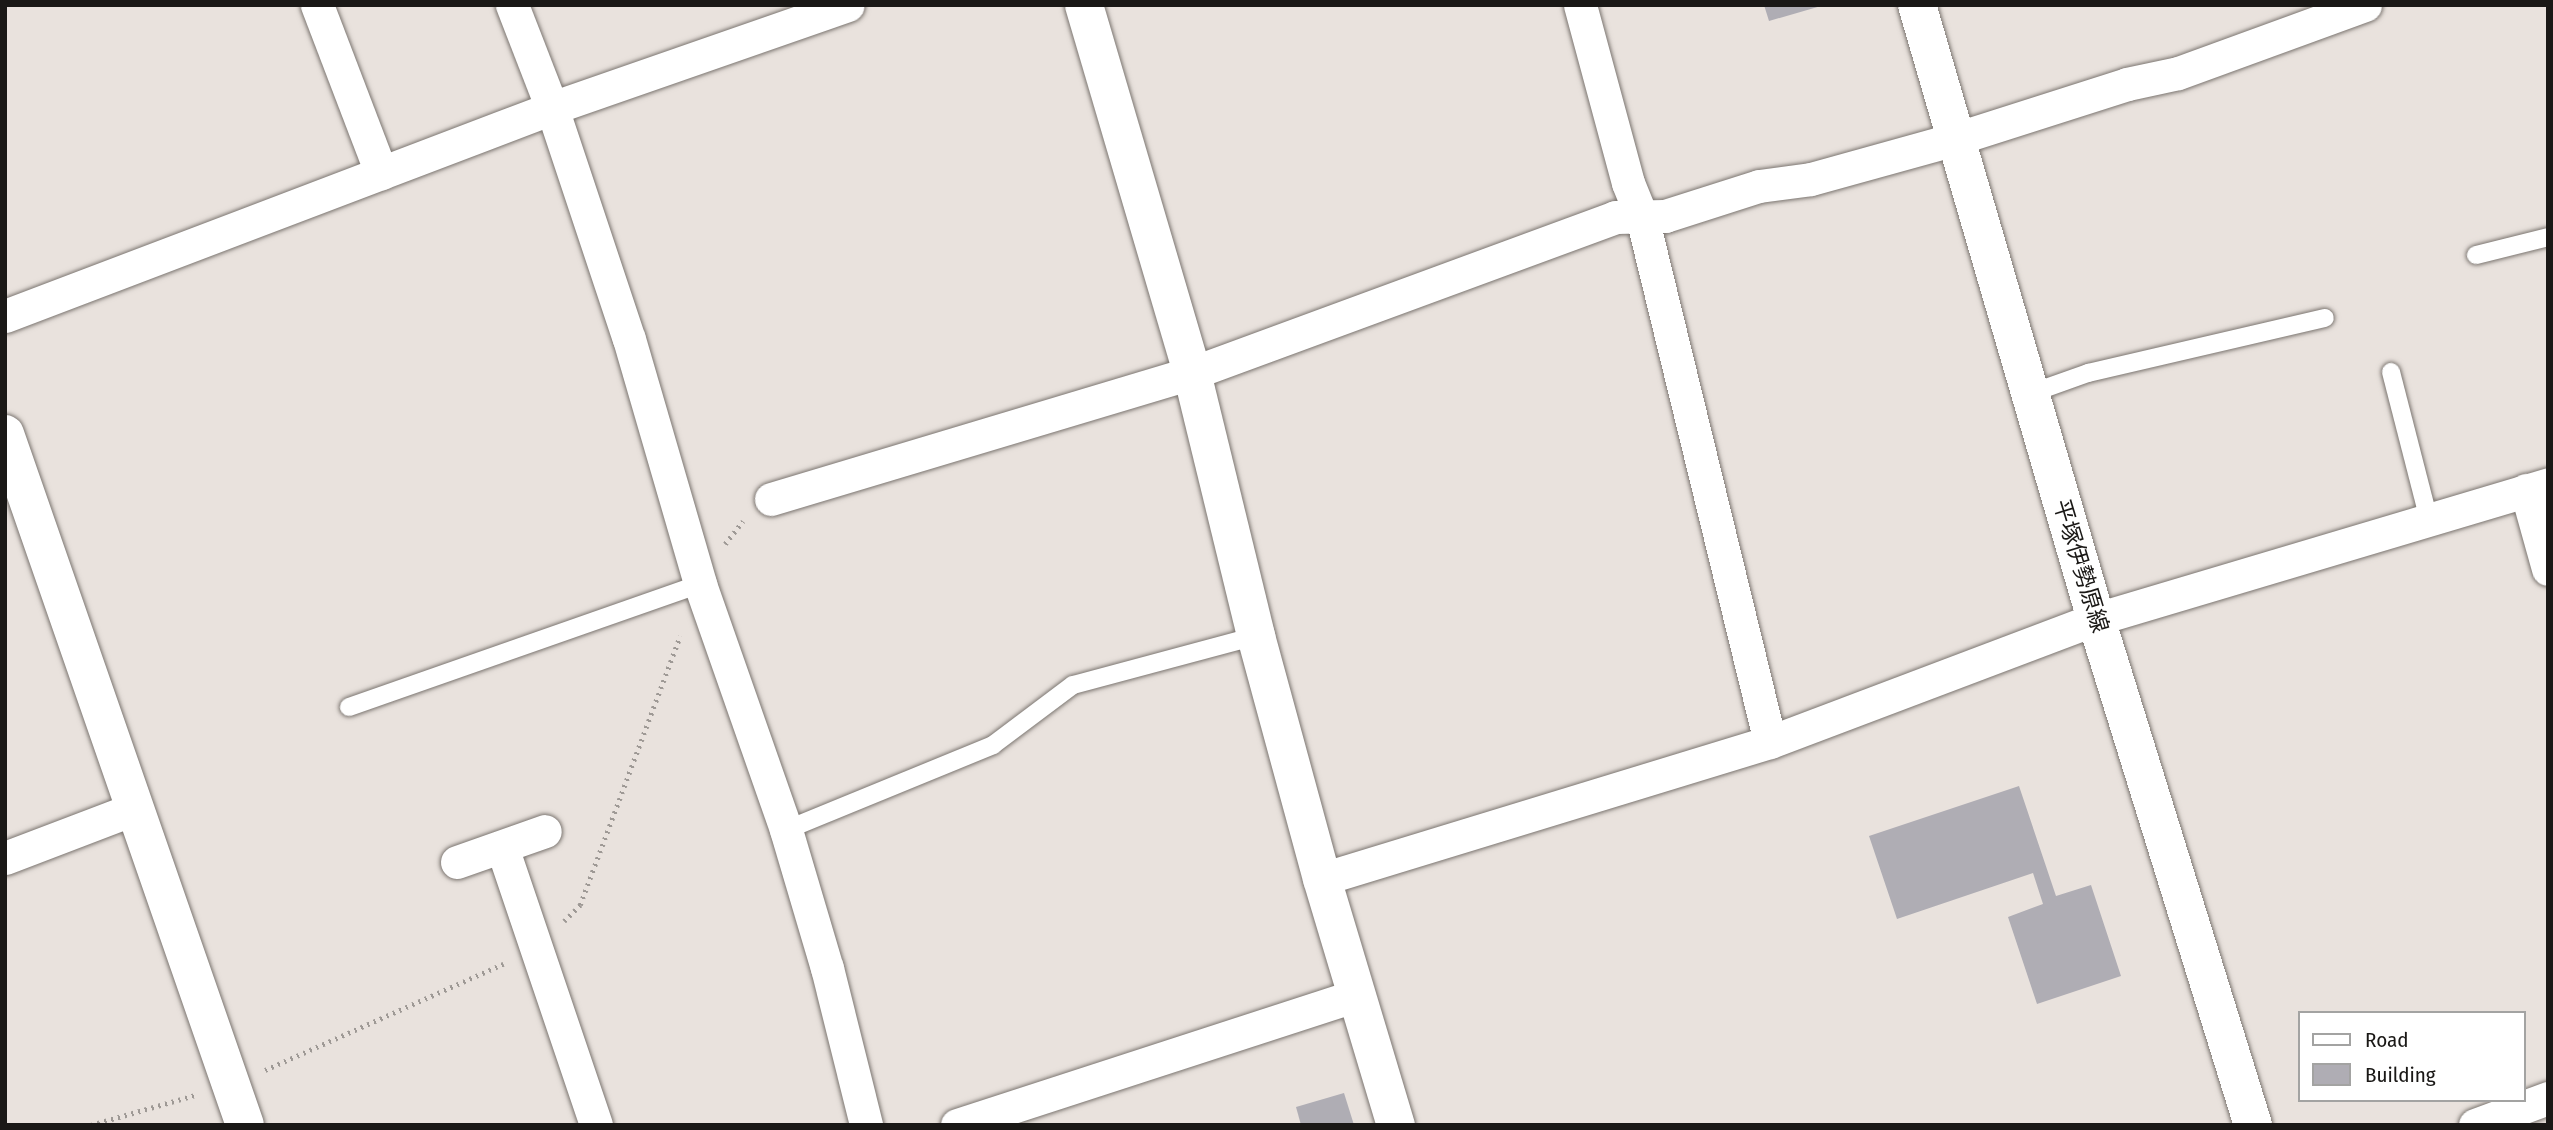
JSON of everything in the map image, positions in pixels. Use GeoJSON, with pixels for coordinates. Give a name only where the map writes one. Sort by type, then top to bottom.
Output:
{"type":"FeatureCollection","features":[{"type":"Feature","properties":{"kind":"street"},"geometry":{"type":"LineString","coordinates":[[317,5],[381,173]]}},
{"type":"Feature","properties":{"kind":"street"},"geometry":{"type":"LineString","coordinates":[[512,5],[552,108],[629,339],[700,584],[786,830],[827,968],[866,1125]]}},
{"type":"Feature","properties":{"kind":"street"},"geometry":{"type":"LineString","coordinates":[[5,316],[552,108],[848,5]]}},
{"type":"Feature","properties":{"kind":"street"},"geometry":{"type":"LineString","coordinates":[[1084,5],[1192,373],[1256,636],[1322,879],[1396,1125]]}},
{"type":"Feature","properties":{"kind":"street"},"geometry":{"type":"LineString","coordinates":[[1580,5],[1628,183],[1642,217],[1770,742]]}},
{"type":"Feature","properties":{"kind":"street","name":"平塚伊勢原線"},"geometry":{"type":"LineString","coordinates":[[1917,5],[2096,619],[2253,1125]]}},
{"type":"Feature","properties":{"kind":"street"},"geometry":{"type":"LineString","coordinates":[[771,499],[1192,373],[1615,217],[1665,216],[1759,186],[1811,179],[1955,139],[2127,84],[2178,73],[2365,5]]}},
{"type":"Feature","properties":{"kind":"street"},"geometry":{"type":"LineString","coordinates":[[5,434],[245,1125]]}},
{"type":"Feature","properties":{"kind":"street"},"geometry":{"type":"LineString","coordinates":[[1322,879],[1770,742],[2096,619],[2537,487],[2548,569]]}},
{"type":"Feature","properties":{"kind":"street"},"geometry":{"type":"LineString","coordinates":[[5,858],[136,808]]}},
{"type":"Feature","properties":{"kind":"street"},"geometry":{"type":"LineString","coordinates":[[457,862],[545,831]]}},
{"type":"Feature","properties":{"kind":"street"},"geometry":{"type":"LineString","coordinates":[[502,847],[596,1125]]}},
{"type":"Feature","properties":{"kind":"street"},"geometry":{"type":"LineString","coordinates":[[957,1125],[1356,995]]}},
{"type":"Feature","properties":{"kind":"street"},"geometry":{"type":"LineString","coordinates":[[2475,1125],[2548,1098]]}},
{"type":"Feature","properties":{"kind":"lane"},"geometry":{"type":"LineString","coordinates":[[2476,255],[2548,237]]}},
{"type":"Feature","properties":{"kind":"lane"},"geometry":{"type":"LineString","coordinates":[[2029,394],[2088,373],[2325,318]]}},
{"type":"Feature","properties":{"kind":"lane"},"geometry":{"type":"LineString","coordinates":[[2391,372],[2429,520]]}},
{"type":"Feature","properties":{"kind":"lane"},"geometry":{"type":"LineString","coordinates":[[349,707],[700,584]]}},
{"type":"Feature","properties":{"kind":"lane"},"geometry":{"type":"LineString","coordinates":[[786,830],[993,745],[1073,685],[1256,636]]}},
{"type":"Feature","properties":{"kind":"building"},"geometry":{"type":"Polygon","coordinates":[[[1764,5],[1821,5],[1821,6],[1769,21],[1764,5]]]}},
{"type":"Feature","properties":{"kind":"building"},"geometry":{"type":"Polygon","coordinates":[[[2019,786],[2056,896],[2091,885],[2121,976],[2037,1004],[2008,917],[2043,904],[2033,873],[1897,919],[1869,836],[2019,786]]]}},
{"type":"Feature","properties":{"kind":"building"},"geometry":{"type":"Polygon","coordinates":[[[1344,1093],[1354,1125],[1301,1125],[1296,1107],[1344,1093]]]}}]}
